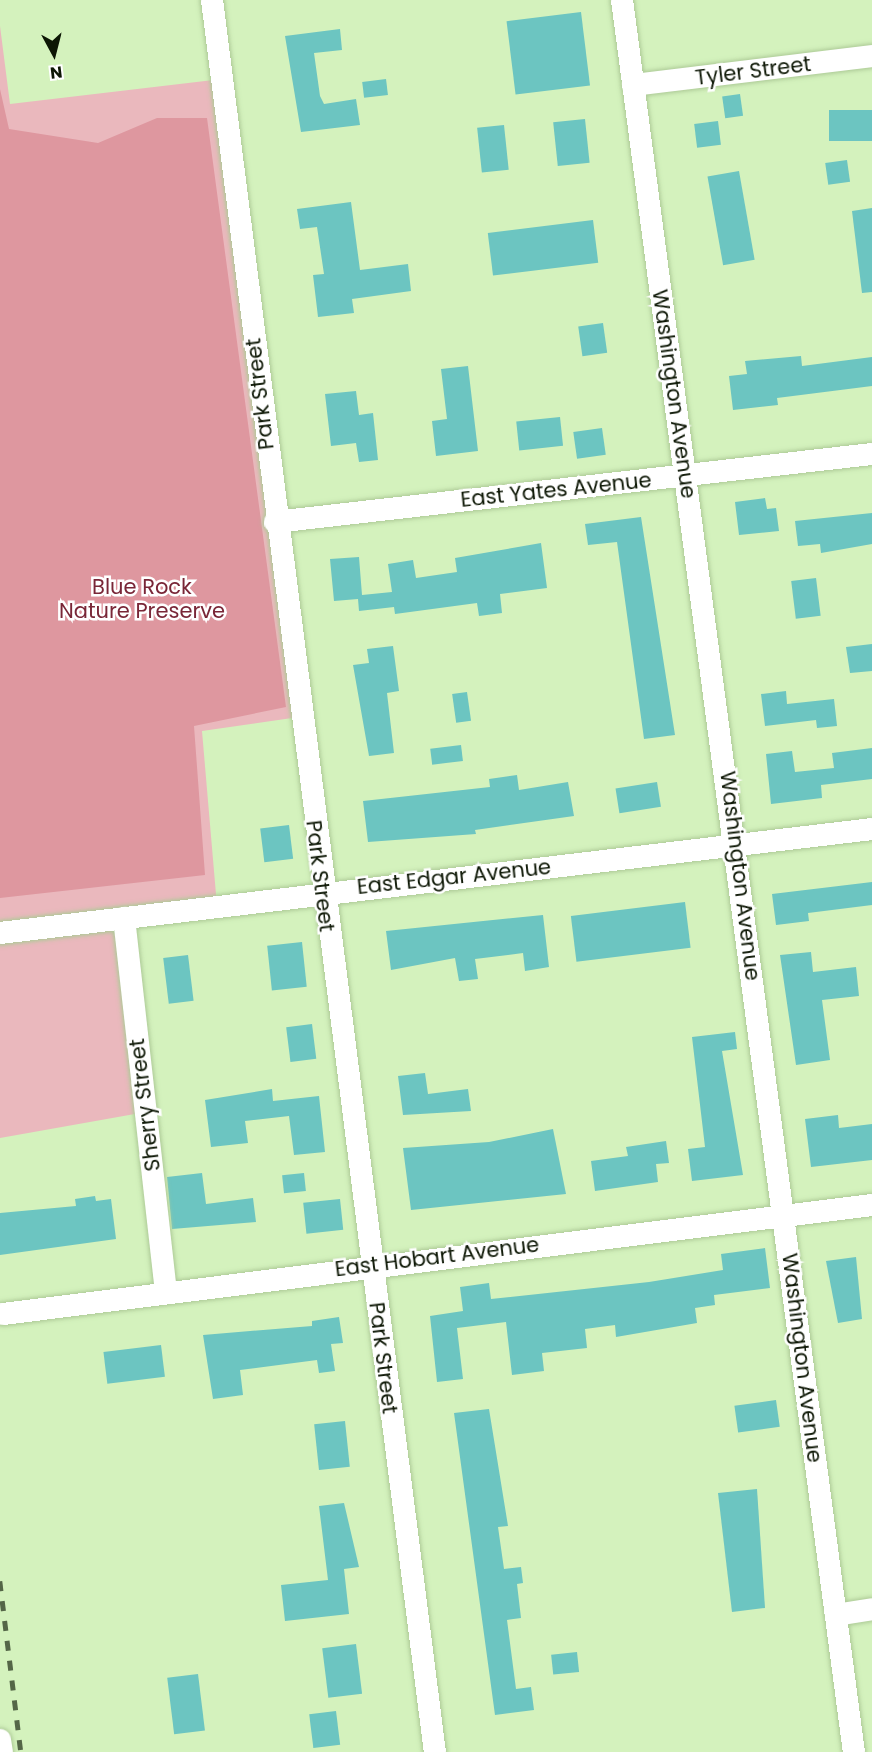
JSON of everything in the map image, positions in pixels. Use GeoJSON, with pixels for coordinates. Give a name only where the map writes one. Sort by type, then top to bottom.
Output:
{"type":"FeatureCollection","features":[{"type":"Feature","properties":{"kind":"street","name":"Park Street"},"geometry":{"type":"LineString","coordinates":[[212,0],[322,892],[435,1752]]}},
{"type":"Feature","properties":{"kind":"street","name":"Washington Avenue"},"geometry":{"type":"LineString","coordinates":[[622,0],[854,1752]]}},
{"type":"Feature","properties":{"kind":"street","name":"Tyler Street"},"geometry":{"type":"LineString","coordinates":[[633,85],[872,56]]}},
{"type":"Feature","properties":{"kind":"street","name":"East Yates Avenue"},"geometry":{"type":"LineString","coordinates":[[275,522],[872,454]]}},
{"type":"Feature","properties":{"kind":"street","name":"East Edgar Avenue"},"geometry":{"type":"LineString","coordinates":[[0,933],[322,892],[872,829]]}},
{"type":"Feature","properties":{"kind":"street","name":"Sherry Street"},"geometry":{"type":"LineString","coordinates":[[124,918],[166,1292]]}},
{"type":"Feature","properties":{"kind":"street","name":"East Hobart Avenue"},"geometry":{"type":"LineString","coordinates":[[3,1314],[371,1265],[872,1205]]}},
{"type":"Feature","properties":{"kind":"street"},"geometry":{"type":"LineString","coordinates":[[836,1615],[872,1609]]}},
{"type":"Feature","properties":{"kind":"street"},"geometry":{"type":"LineString","coordinates":[[0,1740],[2,1752]]}},
{"type":"Feature","properties":{"kind":"green space","name":"Blue Rock Nature Preserve"},"geometry":{"type":"Polygon","coordinates":[[[0,26],[10,104],[222,79],[299,717],[202,731],[217,906],[124,918],[146,1112],[0,1138],[0,26]]]}},
{"type":"Feature","properties":{"kind":"green space","name":"Blue Rock Nature Preserve"},"geometry":{"type":"Polygon","coordinates":[[[0,89],[9,129],[98,143],[157,118],[207,118],[286,707],[194,726],[205,875],[0,898],[0,89]]]}},
{"type":"Feature","properties":{"kind":"building"},"geometry":{"type":"Polygon","coordinates":[[[581,12],[590,85],[516,95],[507,21],[581,12]]]}},
{"type":"Feature","properties":{"kind":"building"},"geometry":{"type":"Polygon","coordinates":[[[340,29],[342,50],[314,53],[320,96],[324,104],[356,99],[360,125],[301,132],[285,36],[340,29]]]}},
{"type":"Feature","properties":{"kind":"building"},"geometry":{"type":"Polygon","coordinates":[[[386,79],[388,95],[364,98],[362,82],[386,79]]]}},
{"type":"Feature","properties":{"kind":"building"},"geometry":{"type":"Polygon","coordinates":[[[740,94],[743,116],[725,118],[722,97],[740,94]]]}},
{"type":"Feature","properties":{"kind":"building"},"geometry":{"type":"Polygon","coordinates":[[[829,110],[872,110],[872,141],[829,141],[829,110]]]}},
{"type":"Feature","properties":{"kind":"building"},"geometry":{"type":"Polygon","coordinates":[[[585,119],[590,163],[558,166],[553,122],[585,119]]]}},
{"type":"Feature","properties":{"kind":"building"},"geometry":{"type":"Polygon","coordinates":[[[718,121],[721,145],[697,148],[694,124],[718,121]]]}},
{"type":"Feature","properties":{"kind":"building"},"geometry":{"type":"Polygon","coordinates":[[[504,125],[509,170],[482,173],[477,128],[504,125]]]}},
{"type":"Feature","properties":{"kind":"building"},"geometry":{"type":"Polygon","coordinates":[[[847,160],[850,182],[828,185],[825,163],[847,160]]]}},
{"type":"Feature","properties":{"kind":"building"},"geometry":{"type":"Polygon","coordinates":[[[739,171],[755,260],[723,265],[707,177],[739,171]]]}},
{"type":"Feature","properties":{"kind":"building"},"geometry":{"type":"Polygon","coordinates":[[[351,202],[360,270],[408,264],[411,291],[352,299],[354,313],[318,317],[313,275],[324,274],[317,227],[300,229],[297,209],[351,202]]]}},
{"type":"Feature","properties":{"kind":"building"},"geometry":{"type":"Polygon","coordinates":[[[872,208],[872,292],[862,293],[852,211],[872,208]]]}},
{"type":"Feature","properties":{"kind":"building"},"geometry":{"type":"Polygon","coordinates":[[[593,220],[598,263],[493,276],[488,233],[593,220]]]}},
{"type":"Feature","properties":{"kind":"building"},"geometry":{"type":"Polygon","coordinates":[[[603,323],[607,353],[582,356],[578,326],[603,323]]]}},
{"type":"Feature","properties":{"kind":"building"},"geometry":{"type":"Polygon","coordinates":[[[801,356],[802,366],[872,357],[872,386],[777,398],[778,405],[733,410],[729,376],[747,374],[745,361],[801,356]]]}},
{"type":"Feature","properties":{"kind":"building"},"geometry":{"type":"Polygon","coordinates":[[[468,366],[478,451],[436,456],[432,421],[447,419],[441,369],[468,366]]]}},
{"type":"Feature","properties":{"kind":"building"},"geometry":{"type":"Polygon","coordinates":[[[356,391],[359,415],[373,413],[378,460],[359,462],[356,443],[331,446],[325,394],[356,391]]]}},
{"type":"Feature","properties":{"kind":"building"},"geometry":{"type":"Polygon","coordinates":[[[560,417],[563,446],[519,450],[516,422],[560,417]]]}},
{"type":"Feature","properties":{"kind":"building"},"geometry":{"type":"Polygon","coordinates":[[[602,428],[606,455],[577,459],[573,432],[602,428]]]}},
{"type":"Feature","properties":{"kind":"building"},"geometry":{"type":"Polygon","coordinates":[[[765,498],[767,509],[776,508],[779,531],[739,535],[735,502],[765,498]]]}},
{"type":"Feature","properties":{"kind":"building"},"geometry":{"type":"Polygon","coordinates":[[[872,513],[872,544],[821,553],[820,544],[798,546],[795,521],[872,513]]]}},
{"type":"Feature","properties":{"kind":"building"},"geometry":{"type":"Polygon","coordinates":[[[641,517],[675,735],[644,739],[617,542],[588,545],[585,524],[641,517]]]}},
{"type":"Feature","properties":{"kind":"building"},"geometry":{"type":"Polygon","coordinates":[[[541,543],[547,588],[500,594],[502,613],[479,616],[477,603],[395,614],[394,607],[359,611],[358,599],[334,601],[330,559],[359,557],[362,595],[392,592],[388,564],[413,560],[416,578],[457,572],[455,558],[541,543]]]}},
{"type":"Feature","properties":{"kind":"building"},"geometry":{"type":"Polygon","coordinates":[[[816,578],[821,616],[796,619],[791,581],[816,578]]]}},
{"type":"Feature","properties":{"kind":"building"},"geometry":{"type":"Polygon","coordinates":[[[872,644],[872,671],[850,673],[846,647],[872,644]]]}},
{"type":"Feature","properties":{"kind":"building"},"geometry":{"type":"Polygon","coordinates":[[[393,646],[399,691],[387,693],[394,753],[369,756],[353,665],[369,663],[367,649],[393,646]]]}},
{"type":"Feature","properties":{"kind":"building"},"geometry":{"type":"Polygon","coordinates":[[[786,691],[787,704],[834,699],[837,726],[817,728],[816,720],[765,726],[761,694],[786,691]]]}},
{"type":"Feature","properties":{"kind":"building"},"geometry":{"type":"Polygon","coordinates":[[[467,692],[471,721],[456,723],[452,694],[467,692]]]}},
{"type":"Feature","properties":{"kind":"building"},"geometry":{"type":"Polygon","coordinates":[[[461,745],[463,761],[432,765],[430,749],[461,745]]]}},
{"type":"Feature","properties":{"kind":"building"},"geometry":{"type":"Polygon","coordinates":[[[872,748],[872,779],[821,785],[822,798],[771,804],[766,754],[792,751],[795,772],[834,768],[832,753],[872,748]]]}},
{"type":"Feature","properties":{"kind":"building"},"geometry":{"type":"Polygon","coordinates":[[[517,775],[519,790],[568,782],[574,816],[475,830],[476,834],[368,842],[363,801],[490,787],[489,779],[517,775]]]}},
{"type":"Feature","properties":{"kind":"building"},"geometry":{"type":"Polygon","coordinates":[[[657,782],[661,807],[619,813],[616,789],[657,782]]]}},
{"type":"Feature","properties":{"kind":"building"},"geometry":{"type":"Polygon","coordinates":[[[289,825],[293,859],[264,862],[260,829],[289,825]]]}},
{"type":"Feature","properties":{"kind":"building"},"geometry":{"type":"Polygon","coordinates":[[[872,882],[872,905],[808,913],[809,921],[776,925],[772,894],[872,882]]]}},
{"type":"Feature","properties":{"kind":"building"},"geometry":{"type":"Polygon","coordinates":[[[685,902],[691,948],[576,962],[571,916],[685,902]]]}},
{"type":"Feature","properties":{"kind":"building"},"geometry":{"type":"Polygon","coordinates":[[[543,915],[549,967],[525,971],[523,953],[475,959],[478,979],[459,981],[455,958],[391,970],[386,931],[543,915]]]}},
{"type":"Feature","properties":{"kind":"building"},"geometry":{"type":"Polygon","coordinates":[[[302,942],[307,987],[272,990],[267,946],[302,942]]]}},
{"type":"Feature","properties":{"kind":"building"},"geometry":{"type":"Polygon","coordinates":[[[811,952],[813,972],[856,967],[859,996],[822,1000],[830,1060],[796,1065],[780,955],[811,952]]]}},
{"type":"Feature","properties":{"kind":"building"},"geometry":{"type":"Polygon","coordinates":[[[188,955],[194,1001],[169,1004],[163,958],[188,955]]]}},
{"type":"Feature","properties":{"kind":"building"},"geometry":{"type":"Polygon","coordinates":[[[312,1024],[316,1059],[290,1062],[286,1027],[312,1024]]]}},
{"type":"Feature","properties":{"kind":"building"},"geometry":{"type":"Polygon","coordinates":[[[735,1032],[737,1049],[722,1051],[743,1175],[692,1181],[688,1149],[705,1147],[692,1037],[735,1032]]]}},
{"type":"Feature","properties":{"kind":"building"},"geometry":{"type":"Polygon","coordinates":[[[425,1073],[428,1094],[468,1089],[471,1111],[403,1115],[398,1076],[425,1073]]]}},
{"type":"Feature","properties":{"kind":"building"},"geometry":{"type":"Polygon","coordinates":[[[272,1089],[273,1101],[319,1096],[325,1152],[294,1155],[289,1116],[245,1121],[248,1143],[211,1147],[205,1100],[272,1089]]]}},
{"type":"Feature","properties":{"kind":"building"},"geometry":{"type":"Polygon","coordinates":[[[838,1115],[839,1128],[872,1124],[872,1160],[811,1167],[805,1119],[838,1115]]]}},
{"type":"Feature","properties":{"kind":"building"},"geometry":{"type":"Polygon","coordinates":[[[553,1129],[566,1194],[411,1210],[403,1148],[489,1142],[553,1129]]]}},
{"type":"Feature","properties":{"kind":"building"},"geometry":{"type":"Polygon","coordinates":[[[666,1141],[669,1163],[656,1164],[658,1182],[595,1191],[591,1161],[628,1156],[626,1147],[666,1141]]]}},
{"type":"Feature","properties":{"kind":"building"},"geometry":{"type":"Polygon","coordinates":[[[202,1173],[206,1204],[253,1198],[256,1222],[172,1229],[167,1177],[202,1173]]]}},
{"type":"Feature","properties":{"kind":"building"},"geometry":{"type":"Polygon","coordinates":[[[304,1173],[306,1191],[284,1193],[282,1175],[304,1173]]]}},
{"type":"Feature","properties":{"kind":"building"},"geometry":{"type":"Polygon","coordinates":[[[95,1196],[96,1201],[111,1199],[116,1239],[0,1255],[0,1213],[76,1206],[75,1199],[95,1196]]]}},
{"type":"Feature","properties":{"kind":"building"},"geometry":{"type":"Polygon","coordinates":[[[340,1199],[343,1230],[306,1234],[303,1203],[340,1199]]]}},
{"type":"Feature","properties":{"kind":"building"},"geometry":{"type":"Polygon","coordinates":[[[765,1248],[770,1288],[714,1295],[715,1305],[695,1308],[697,1323],[616,1337],[615,1325],[585,1329],[587,1348],[542,1353],[544,1371],[512,1375],[506,1322],[457,1328],[463,1379],[437,1382],[430,1316],[463,1311],[460,1287],[489,1283],[491,1299],[649,1282],[723,1270],[721,1254],[765,1248]]]}},
{"type":"Feature","properties":{"kind":"building"},"geometry":{"type":"Polygon","coordinates":[[[856,1257],[862,1319],[838,1323],[826,1261],[856,1257]]]}},
{"type":"Feature","properties":{"kind":"building"},"geometry":{"type":"Polygon","coordinates":[[[339,1317],[343,1343],[331,1344],[335,1371],[319,1373],[317,1360],[240,1370],[243,1395],[213,1399],[203,1335],[312,1326],[312,1321],[339,1317]]]}},
{"type":"Feature","properties":{"kind":"building"},"geometry":{"type":"Polygon","coordinates":[[[161,1345],[165,1377],[107,1384],[103,1352],[161,1345]]]}},
{"type":"Feature","properties":{"kind":"building"},"geometry":{"type":"Polygon","coordinates":[[[776,1400],[780,1427],[738,1433],[734,1406],[776,1400]]]}},
{"type":"Feature","properties":{"kind":"building"},"geometry":{"type":"Polygon","coordinates":[[[489,1409],[508,1526],[498,1527],[504,1569],[521,1567],[523,1583],[517,1584],[521,1618],[507,1620],[516,1689],[531,1687],[534,1710],[495,1715],[454,1413],[489,1409]]]}},
{"type":"Feature","properties":{"kind":"building"},"geometry":{"type":"Polygon","coordinates":[[[345,1421],[350,1467],[319,1470],[314,1424],[345,1421]]]}},
{"type":"Feature","properties":{"kind":"building"},"geometry":{"type":"Polygon","coordinates":[[[757,1489],[765,1608],[732,1612],[718,1493],[757,1489]]]}},
{"type":"Feature","properties":{"kind":"building"},"geometry":{"type":"Polygon","coordinates":[[[344,1503],[359,1567],[344,1569],[349,1614],[285,1621],[281,1585],[328,1580],[319,1506],[344,1503]]]}},
{"type":"Feature","properties":{"kind":"building"},"geometry":{"type":"Polygon","coordinates":[[[356,1644],[362,1694],[328,1698],[322,1648],[356,1644]]]}},
{"type":"Feature","properties":{"kind":"building"},"geometry":{"type":"Polygon","coordinates":[[[577,1652],[579,1672],[553,1675],[551,1655],[577,1652]]]}},
{"type":"Feature","properties":{"kind":"building"},"geometry":{"type":"Polygon","coordinates":[[[198,1674],[205,1731],[174,1734],[167,1678],[198,1674]]]}},
{"type":"Feature","properties":{"kind":"building"},"geometry":{"type":"Polygon","coordinates":[[[336,1711],[340,1745],[313,1748],[309,1714],[336,1711]]]}},
{"type":"Feature","properties":{"kind":"railway"},"geometry":{"type":"LineString","coordinates":[[0,1581],[21,1752]]}}]}
